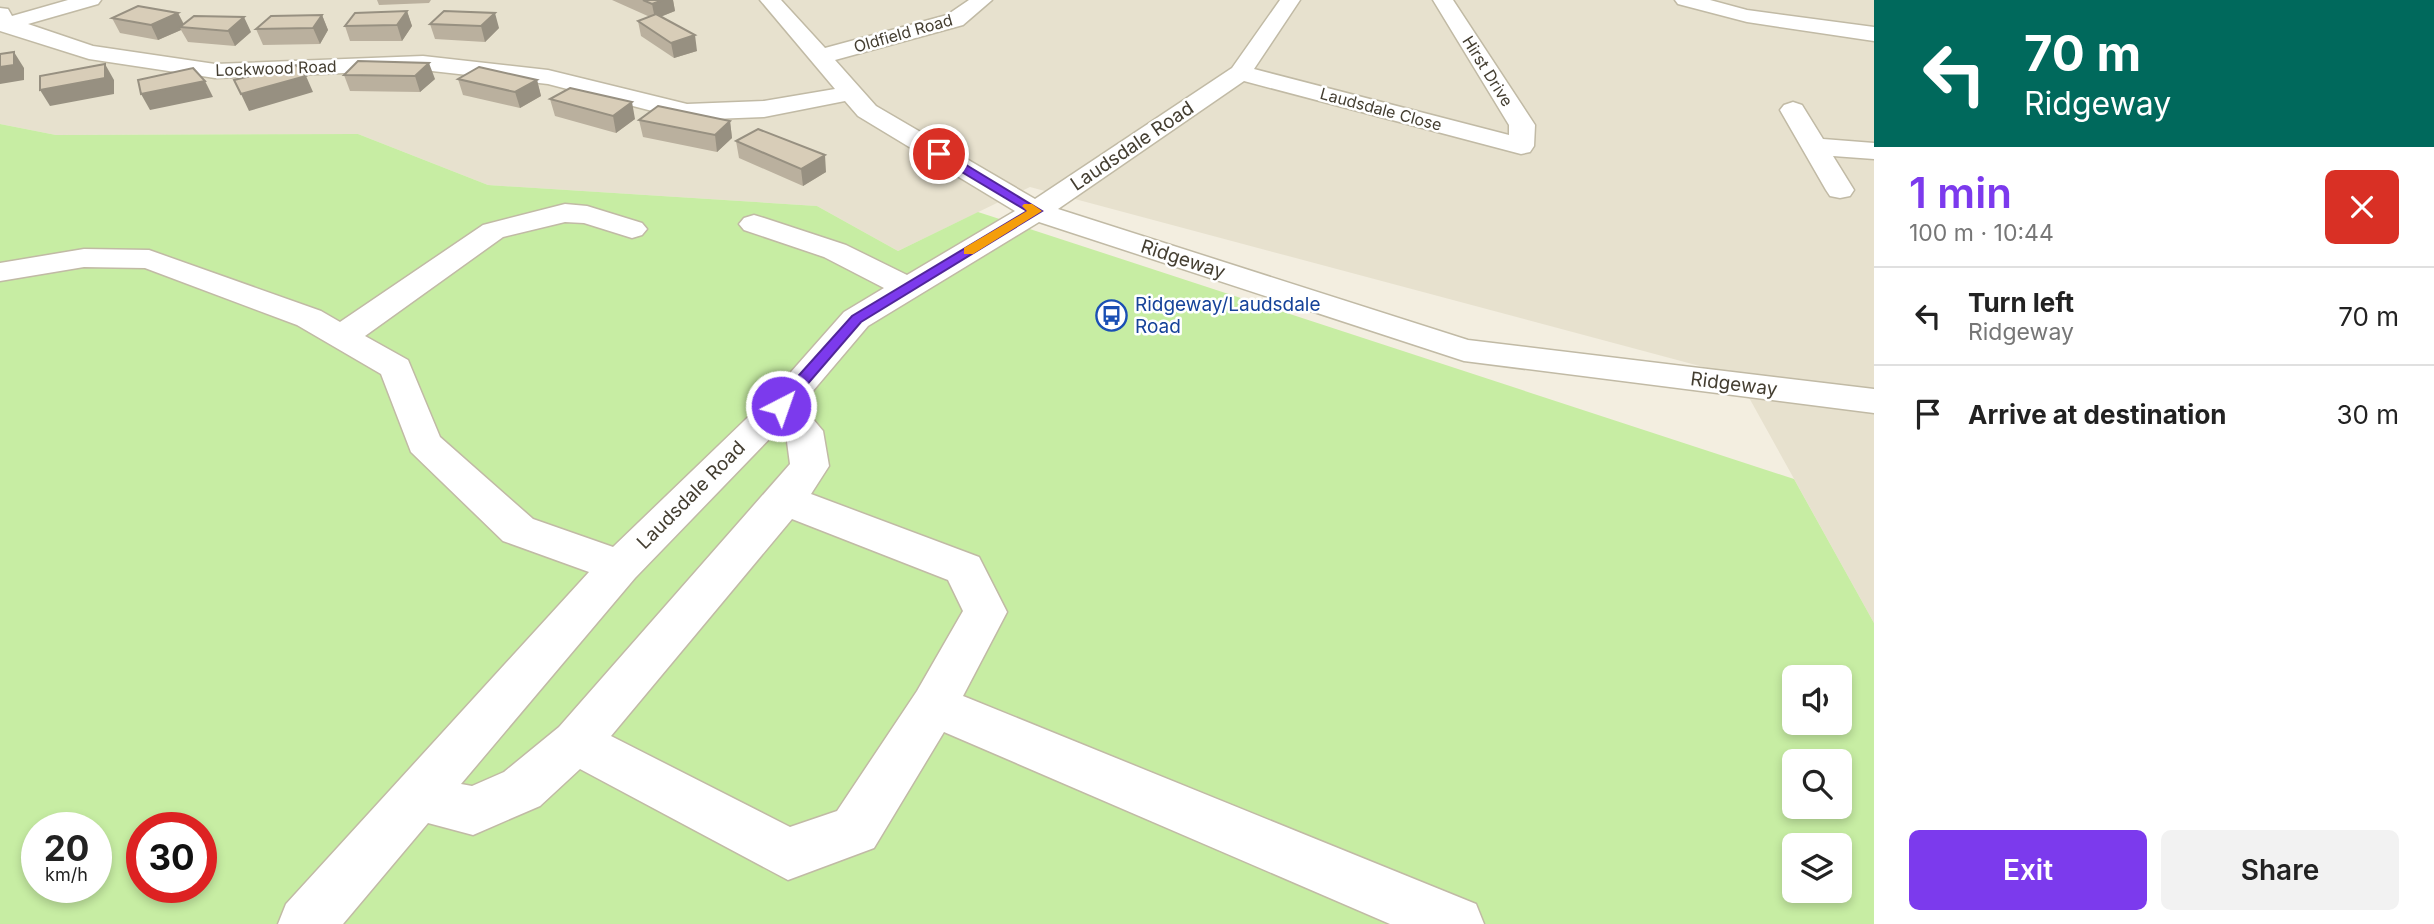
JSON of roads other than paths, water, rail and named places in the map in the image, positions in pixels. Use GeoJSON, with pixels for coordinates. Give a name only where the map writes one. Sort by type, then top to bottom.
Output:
{"type":"FeatureCollection","features":[{"type":"Feature","properties":{"kind":"street"},"geometry":{"type":"LineString","coordinates":[[2,21],[91,0]]}},
{"type":"Feature","properties":{"kind":"street","name":"Ridgeway"},"geometry":{"type":"LineString","coordinates":[[770,0],[867,111],[1036,211],[1464,350],[1874,401]]}},
{"type":"Feature","properties":{"kind":"street","name":"Oldfield Road"},"geometry":{"type":"LineString","coordinates":[[820,57],[955,20],[982,0]]}},
{"type":"Feature","properties":{"kind":"street","name":"Laudsdale Road"},"geometry":{"type":"LineString","coordinates":[[306,924],[620,566],[781,406],[856,319],[1036,211],[1240,73],[1290,0]]}},
{"type":"Feature","properties":{"kind":"street","name":"Hirst Drive"},"geometry":{"type":"LineString","coordinates":[[1443,0],[1522,125],[1521,146]]}},
{"type":"Feature","properties":{"kind":"street"},"geometry":{"type":"LineString","coordinates":[[1685,0],[1747,16],[1874,34]]}},
{"type":"Feature","properties":{"kind":"street","name":"Lockwood Road"},"geometry":{"type":"LineString","coordinates":[[2,21],[89,52],[215,71],[423,63],[548,77],[687,112],[764,109],[851,93]]}},
{"type":"Feature","properties":{"kind":"street","name":"Laudsdale Close"},"geometry":{"type":"LineString","coordinates":[[1240,73],[1521,146]]}},
{"type":"Feature","properties":{"kind":"street"},"geometry":{"type":"LineString","coordinates":[[1793,110],[1840,190]]}},
{"type":"Feature","properties":{"kind":"street"},"geometry":{"type":"LineString","coordinates":[[1814,146],[1874,151]]}},
{"type":"Feature","properties":{"kind":"street"},"geometry":{"type":"LineString","coordinates":[[342,336],[493,231],[565,213],[587,215],[632,229]]}},
{"type":"Feature","properties":{"kind":"street"},"geometry":{"type":"LineString","coordinates":[[754,224],[835,251],[908,288]]}},
{"type":"Feature","properties":{"kind":"street"},"geometry":{"type":"LineString","coordinates":[[0,272],[84,258],[149,260],[309,318],[396,368],[424,443],[518,530],[620,566]]}},
{"type":"Feature","properties":{"kind":"street"},"geometry":{"type":"LineString","coordinates":[[418,797],[473,811],[522,789],[576,742],[785,500],[810,466],[804,431],[781,406]]}},
{"type":"Feature","properties":{"kind":"street"},"geometry":{"type":"LineString","coordinates":[[576,742],[788,854],[855,830],[934,706],[985,612],[964,569],[785,500]]}},
{"type":"Feature","properties":{"kind":"street"},"geometry":{"type":"LineString","coordinates":[[934,706],[1456,924]]}},
{"type":"Feature","properties":{"kind":"place","name":"Ridgeway/Laudsdale Road"},"geometry":{"type":"Point","coordinates":[1112,315]}}]}
